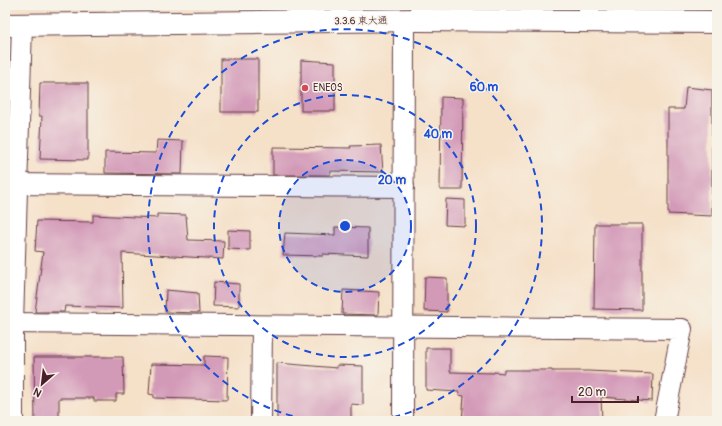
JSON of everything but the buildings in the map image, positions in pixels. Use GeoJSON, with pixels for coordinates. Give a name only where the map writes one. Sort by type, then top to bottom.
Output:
{"type":"FeatureCollection","features":[{"type":"Feature","properties":{"kind":"street","name":"3.3.6 東大通"},"geometry":{"type":"LineString","coordinates":[[13,25],[414,15],[589,13],[717,22]]}},
{"type":"Feature","properties":{"kind":"street"},"geometry":{"type":"LineString","coordinates":[[403,421],[404,186],[414,15]]}},
{"type":"Feature","properties":{"kind":"street"},"geometry":{"type":"LineString","coordinates":[[13,25],[9,323],[13,421]]}},
{"type":"Feature","properties":{"kind":"street"},"geometry":{"type":"LineString","coordinates":[[11,184],[404,186]]}},
{"type":"Feature","properties":{"kind":"street"},"geometry":{"type":"LineString","coordinates":[[9,323],[682,329],[664,421]]}},
{"type":"Feature","properties":{"kind":"street"},"geometry":{"type":"LineString","coordinates":[[261,421],[262,326]]}},
{"type":"Feature","properties":{"kind":"place","name":"ENEOS"},"geometry":{"type":"Point","coordinates":[305,88]}}]}
